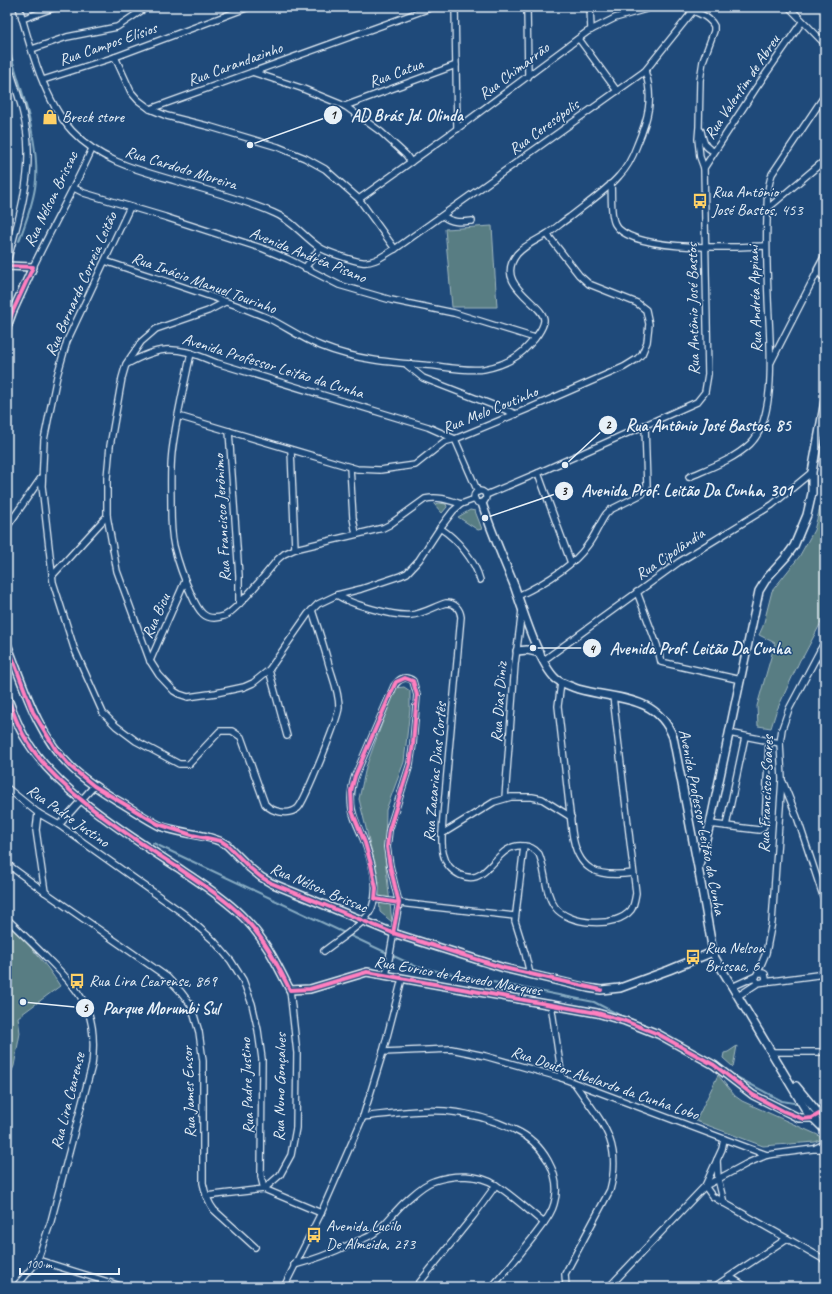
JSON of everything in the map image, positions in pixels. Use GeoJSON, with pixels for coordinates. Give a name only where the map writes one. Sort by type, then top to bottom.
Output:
{"type":"FeatureCollection","features":[{"type":"Feature","properties":{"kind":"street","name":"Rua Cardodo Moreira"},"geometry":{"type":"LineString","coordinates":[[19,7],[32,49],[53,105],[73,131],[92,148],[113,161],[132,168],[239,199],[275,213],[298,228],[320,248],[363,263],[374,260],[395,249]]}},
{"type":"Feature","properties":{"kind":"street"},"geometry":{"type":"LineString","coordinates":[[22,19],[56,7]]}},
{"type":"Feature","properties":{"kind":"street"},"geometry":{"type":"LineString","coordinates":[[32,49],[67,37],[117,27],[147,7]]}},
{"type":"Feature","properties":{"kind":"street","name":"Rua Campos Elísios"},"geometry":{"type":"LineString","coordinates":[[43,80],[115,57],[249,7]]}},
{"type":"Feature","properties":{"kind":"street","name":"Rua Carandazinho"},"geometry":{"type":"LineString","coordinates":[[150,109],[433,7]]}},
{"type":"Feature","properties":{"kind":"street"},"geometry":{"type":"LineString","coordinates":[[455,7],[457,129]]}},
{"type":"Feature","properties":{"kind":"street"},"geometry":{"type":"LineString","coordinates":[[527,7],[528,77]]}},
{"type":"Feature","properties":{"kind":"street"},"geometry":{"type":"LineString","coordinates":[[590,7],[591,30]]}},
{"type":"Feature","properties":{"kind":"street","name":"Rua Chimarrão"},"geometry":{"type":"LineString","coordinates":[[359,199],[591,30],[615,18],[653,7]]}},
{"type":"Feature","properties":{"kind":"street"},"geometry":{"type":"LineString","coordinates":[[680,7],[693,11]]}},
{"type":"Feature","properties":{"kind":"street"},"geometry":{"type":"LineString","coordinates":[[788,7],[825,44]]}},
{"type":"Feature","properties":{"kind":"street","name":"Rua Ceresópolis"},"geometry":{"type":"LineString","coordinates":[[395,249],[645,71],[693,11]]}},
{"type":"Feature","properties":{"kind":"street","name":"Rua Antônio José Bastos"},"geometry":{"type":"LineString","coordinates":[[486,495],[697,402],[705,392],[708,374],[704,246],[704,168],[700,157],[698,139],[700,127],[700,71],[714,31],[714,26],[708,19],[693,11]]}},
{"type":"Feature","properties":{"kind":"street","name":"Rua Valentim de Abreu"},"geometry":{"type":"LineString","coordinates":[[704,168],[802,22]]}},
{"type":"Feature","properties":{"kind":"street"},"geometry":{"type":"LineString","coordinates":[[579,39],[617,91]]}},
{"type":"Feature","properties":{"kind":"street"},"geometry":{"type":"LineString","coordinates":[[115,57],[131,92],[138,100],[150,109],[167,116],[265,143],[306,158],[325,169],[359,199],[395,249]]}},
{"type":"Feature","properties":{"kind":"street"},"geometry":{"type":"LineString","coordinates":[[7,61],[22,112],[28,148],[28,174],[7,262]]}},
{"type":"Feature","properties":{"kind":"street","name":"Rua Catua"},"geometry":{"type":"LineString","coordinates":[[345,106],[456,65]]}},
{"type":"Feature","properties":{"kind":"street","name":"Rua Inácio Manuel Tourinho"},"geometry":{"type":"LineString","coordinates":[[105,261],[268,318],[322,346],[374,360],[407,365],[474,370],[495,367],[517,356],[529,346],[544,323],[544,318],[540,312],[517,288],[512,276],[513,261],[520,251],[547,234],[611,184],[629,163],[648,116],[649,89],[645,71]]}},
{"type":"Feature","properties":{"kind":"street"},"geometry":{"type":"LineString","coordinates":[[252,72],[302,88],[345,106],[381,132],[406,155],[411,162]]}},
{"type":"Feature","properties":{"kind":"street","name":"Rua Andréa Appiani"},"geometry":{"type":"LineString","coordinates":[[688,477],[734,456],[750,444],[761,426],[765,414],[770,372],[766,246],[768,190],[772,174],[825,95]]}},
{"type":"Feature","properties":{"kind":"street","name":"Rua Antônio José Bastos"},"geometry":{"type":"LineString","coordinates":[[700,127],[703,143],[706,147],[714,151]]}},
{"type":"Feature","properties":{"kind":"street","name":"Rua Nélson Brissac"},"geometry":{"type":"LineString","coordinates":[[7,327],[49,233],[74,188],[92,148]]}},
{"type":"Feature","properties":{"kind":"street"},"geometry":{"type":"LineString","coordinates":[[767,209],[825,160]]}},
{"type":"Feature","properties":{"kind":"street"},"geometry":{"type":"LineString","coordinates":[[611,184],[613,218],[617,227],[630,237],[663,244],[704,246],[766,246]]}},
{"type":"Feature","properties":{"kind":"street","name":"Avenida Andréa Pisano"},"geometry":{"type":"LineString","coordinates":[[74,188],[84,193],[264,249],[339,285],[391,300],[454,314],[535,338]]}},
{"type":"Feature","properties":{"kind":"street","name":"Rua Bernardo Correia Leitão"},"geometry":{"type":"LineString","coordinates":[[130,207],[67,341],[59,364],[44,440],[41,478],[52,576],[74,648],[103,713],[136,741],[182,765],[188,764],[220,731],[232,731],[238,733],[250,758],[265,804],[270,809],[281,812],[294,811],[300,805],[317,767],[339,710],[337,690],[312,610]]}},
{"type":"Feature","properties":{"kind":"street"},"geometry":{"type":"LineString","coordinates":[[443,216],[456,222],[472,221]]}},
{"type":"Feature","properties":{"kind":"street","name":"Rua Melo Coutinho"},"geometry":{"type":"LineString","coordinates":[[178,416],[357,470],[380,470],[415,465],[439,445],[516,414],[624,367],[642,354],[647,342],[649,324],[646,310],[637,303],[589,284],[579,275],[547,234]]}},
{"type":"Feature","properties":{"kind":"street"},"geometry":{"type":"LineString","coordinates":[[305,268],[320,248]]}},
{"type":"Feature","properties":{"kind":"street"},"geometry":{"type":"LineString","coordinates":[[770,363],[825,256]]}},
{"type":"Feature","properties":{"kind":"street"},"geometry":{"type":"LineString","coordinates":[[7,266],[33,267]]}},
{"type":"Feature","properties":{"kind":"street"},"geometry":{"type":"LineString","coordinates":[[818,270],[825,278]]}},
{"type":"Feature","properties":{"kind":"street"},"geometry":{"type":"LineString","coordinates":[[225,302],[208,311],[156,329],[141,342],[126,364],[122,378],[110,446],[107,478],[107,516],[120,582],[150,661],[159,675],[174,691],[188,697],[216,693],[244,687],[262,677],[269,670],[312,610],[324,601],[336,595],[361,589],[406,573],[419,560],[453,511],[461,504],[475,499]]}},
{"type":"Feature","properties":{"kind":"street","name":"Avenida Professor Leitão da Cunha"},"geometry":{"type":"LineString","coordinates":[[126,364],[164,350],[191,353],[428,427],[455,439]]}},
{"type":"Feature","properties":{"kind":"street"},"geometry":{"type":"LineString","coordinates":[[191,353],[172,453],[171,516],[174,545],[185,581],[197,607],[204,616],[209,618],[225,616],[239,604],[278,559],[295,549],[383,528],[425,499],[432,497],[461,504]]}},
{"type":"Feature","properties":{"kind":"street"},"geometry":{"type":"LineString","coordinates":[[407,365],[424,378],[516,414]]}},
{"type":"Feature","properties":{"kind":"street"},"geometry":{"type":"LineString","coordinates":[[698,867],[710,824],[759,591],[767,578],[786,557],[800,533],[807,515],[812,492],[812,472],[825,400]]}},
{"type":"Feature","properties":{"kind":"street"},"geometry":{"type":"LineString","coordinates":[[518,596],[531,590],[572,562],[587,547],[606,514],[610,510],[642,494],[645,491],[648,473],[645,425]]}},
{"type":"Feature","properties":{"kind":"street","name":"Rua Francisco Jerônimo"},"geometry":{"type":"LineString","coordinates":[[229,431],[239,576],[239,604]]}},
{"type":"Feature","properties":{"kind":"street"},"geometry":{"type":"LineString","coordinates":[[455,439],[478,492]]}},
{"type":"Feature","properties":{"kind":"street"},"geometry":{"type":"LineString","coordinates":[[291,450],[295,549]]}},
{"type":"Feature","properties":{"kind":"street"},"geometry":{"type":"LineString","coordinates":[[350,467],[353,518],[356,534]]}},
{"type":"Feature","properties":{"kind":"street","name":"Rua Cipolândia"},"geometry":{"type":"LineString","coordinates":[[544,660],[701,547],[772,505],[812,472]]}},
{"type":"Feature","properties":{"kind":"street"},"geometry":{"type":"LineString","coordinates":[[538,473],[572,562]]}},
{"type":"Feature","properties":{"kind":"street"},"geometry":{"type":"LineString","coordinates":[[7,527],[41,478]]}},
{"type":"Feature","properties":{"kind":"street"},"geometry":{"type":"LineString","coordinates":[[475,499],[479,503],[482,503],[486,498],[486,495],[481,491],[478,492]]}},
{"type":"Feature","properties":{"kind":"street"},"geometry":{"type":"LineString","coordinates":[[475,499],[475,495],[478,492]]}},
{"type":"Feature","properties":{"kind":"street","name":"Avenida Professor Leitão da Cunha"},"geometry":{"type":"LineString","coordinates":[[482,503],[540,653],[553,675],[562,683],[585,691],[613,696],[651,708],[662,718],[669,729],[673,737],[713,952],[732,987],[787,1078]]}},
{"type":"Feature","properties":{"kind":"street"},"geometry":{"type":"LineString","coordinates":[[52,576],[107,516]]}},
{"type":"Feature","properties":{"kind":"street"},"geometry":{"type":"LineString","coordinates":[[440,528],[450,535],[465,552],[480,580]]}},
{"type":"Feature","properties":{"kind":"street","name":"Rua Bicu"},"geometry":{"type":"LineString","coordinates":[[150,661],[185,581]]}},
{"type":"Feature","properties":{"kind":"street"},"geometry":{"type":"LineString","coordinates":[[637,592],[657,645],[661,662],[741,680]]}},
{"type":"Feature","properties":{"kind":"street","name":"Rua Zacarias Dias Cortês"},"geometry":{"type":"LineString","coordinates":[[336,595],[347,601],[400,615],[418,614],[446,603],[456,606],[460,611],[461,617],[442,834],[444,859],[453,871],[466,878],[476,877],[510,848],[517,845],[524,846]]}},
{"type":"Feature","properties":{"kind":"street","name":"Rua Dias Diniz"},"geometry":{"type":"LineString","coordinates":[[504,798],[517,651],[523,608]]}},
{"type":"Feature","properties":{"kind":"street","name":"Rua Francisco Soares"},"geometry":{"type":"LineString","coordinates":[[757,975],[764,956],[772,922],[782,779],[780,743],[782,729],[789,709],[825,641]]}},
{"type":"Feature","properties":{"kind":"street","name":"Rua Nélson Brissac"},"geometry":{"type":"LineString","coordinates":[[7,644],[33,712],[56,750],[71,767],[94,786],[162,826],[221,841],[256,873],[271,883],[394,933],[504,968],[600,990],[611,990],[669,970],[713,952]]}},
{"type":"Feature","properties":{"kind":"street"},"geometry":{"type":"LineString","coordinates":[[517,651],[527,650],[540,653]]}},
{"type":"Feature","properties":{"kind":"street"},"geometry":{"type":"LineString","coordinates":[[820,651],[825,671]]}},
{"type":"Feature","properties":{"kind":"street"},"geometry":{"type":"LineString","coordinates":[[269,670],[287,736]]}},
{"type":"Feature","properties":{"kind":"street"},"geometry":{"type":"LineString","coordinates":[[324,951],[363,920],[374,904],[376,888],[365,843],[352,811],[351,791],[355,776],[394,686],[396,682],[405,678],[413,681],[417,695],[410,764],[387,838],[390,866],[399,903],[386,976]]}},
{"type":"Feature","properties":{"kind":"street"},"geometry":{"type":"LineString","coordinates":[[562,683],[558,706],[574,842],[579,856],[585,865],[601,874],[616,875],[633,873]]}},
{"type":"Feature","properties":{"kind":"street"},"geometry":{"type":"LineString","coordinates":[[530,974],[525,953],[515,925],[524,846],[533,848],[539,854],[549,893],[555,907],[565,915],[590,922],[610,922],[629,912],[634,903],[636,893],[613,696]]}},
{"type":"Feature","properties":{"kind":"street"},"geometry":{"type":"LineString","coordinates":[[7,697],[26,741],[59,781],[81,800],[135,839],[218,895],[243,917],[269,950],[290,990]]}},
{"type":"Feature","properties":{"kind":"street"},"geometry":{"type":"LineString","coordinates":[[729,733],[780,743]]}},
{"type":"Feature","properties":{"kind":"street"},"geometry":{"type":"LineString","coordinates":[[726,826],[745,737]]}},
{"type":"Feature","properties":{"kind":"street"},"geometry":{"type":"LineString","coordinates":[[710,824],[759,830],[764,827],[769,741]]}},
{"type":"Feature","properties":{"kind":"street"},"geometry":{"type":"LineString","coordinates":[[782,779],[797,817],[825,902]]}},
{"type":"Feature","properties":{"kind":"street"},"geometry":{"type":"LineString","coordinates":[[59,825],[94,786]]}},
{"type":"Feature","properties":{"kind":"street","name":"Rua Padre Justino"},"geometry":{"type":"LineString","coordinates":[[7,788],[38,813],[59,825],[184,914],[214,941],[231,961],[243,980],[252,1004],[258,1030],[262,1059],[261,1177],[264,1189]]}},
{"type":"Feature","properties":{"kind":"street"},"geometry":{"type":"LineString","coordinates":[[442,834],[494,802],[504,798],[527,797],[542,799],[571,818]]}},
{"type":"Feature","properties":{"kind":"street"},"geometry":{"type":"LineString","coordinates":[[38,813],[36,830],[45,892]]}},
{"type":"Feature","properties":{"kind":"street","name":"Rua James Ensor"},"geometry":{"type":"LineString","coordinates":[[7,864],[167,977],[191,1005],[199,1032],[203,1061],[203,1183],[206,1196],[214,1210],[255,1247]]}},
{"type":"Feature","properties":{"kind":"street"},"geometry":{"type":"LineString","coordinates":[[375,899],[515,916]]}},
{"type":"Feature","properties":{"kind":"street","name":"Rua Lira Cearense"},"geometry":{"type":"LineString","coordinates":[[7,919],[75,988],[89,1013],[94,1040],[92,1065],[51,1221],[38,1260],[16,1287]]}},
{"type":"Feature","properties":{"kind":"street","name":"Rua Francisco Soares"},"geometry":{"type":"LineString","coordinates":[[763,979],[764,956]]}},
{"type":"Feature","properties":{"kind":"street","name":"Rua Eurico de Azevedo Marques"},"geometry":{"type":"LineString","coordinates":[[290,990],[310,989],[364,972],[467,991],[551,1004],[597,1014],[625,1021],[658,1034],[714,1065],[753,1096],[799,1118],[812,1118]]}},
{"type":"Feature","properties":{"kind":"street"},"geometry":{"type":"LineString","coordinates":[[732,987],[762,973],[763,979]]}},
{"type":"Feature","properties":{"kind":"street"},"geometry":{"type":"LineString","coordinates":[[757,975],[755,979],[775,981],[780,979],[825,974]]}},
{"type":"Feature","properties":{"kind":"street"},"geometry":{"type":"LineString","coordinates":[[284,1287],[321,1213],[363,1117],[383,1052],[402,979]]}},
{"type":"Feature","properties":{"kind":"street"},"geometry":{"type":"LineString","coordinates":[[738,996],[763,979]]}},
{"type":"Feature","properties":{"kind":"street","name":"Rua Nuno Gonçalves"},"geometry":{"type":"LineString","coordinates":[[264,1189],[280,1175],[291,1155],[296,1132],[297,1053],[290,990]]}},
{"type":"Feature","properties":{"kind":"street"},"geometry":{"type":"LineString","coordinates":[[551,1004],[562,1078]]}},
{"type":"Feature","properties":{"kind":"street","name":"Rua Doutor Abelardo da Cunha Lobo"},"geometry":{"type":"LineString","coordinates":[[383,1052],[451,1050],[485,1056],[562,1078],[767,1155]]}},
{"type":"Feature","properties":{"kind":"street"},"geometry":{"type":"LineString","coordinates":[[772,1052],[825,1052]]}},
{"type":"Feature","properties":{"kind":"street"},"geometry":{"type":"LineString","coordinates":[[787,1078],[812,1118],[825,1130]]}},
{"type":"Feature","properties":{"kind":"street"},"geometry":{"type":"LineString","coordinates":[[787,1078],[822,1112],[825,1119]]}},
{"type":"Feature","properties":{"kind":"street"},"geometry":{"type":"LineString","coordinates":[[566,1287],[565,1277],[567,1269],[610,1190],[614,1176],[614,1154],[609,1135],[575,1084]]}},
{"type":"Feature","properties":{"kind":"street"},"geometry":{"type":"LineString","coordinates":[[363,1117],[430,1110],[444,1111],[483,1119],[515,1130],[522,1134],[541,1150],[549,1160],[556,1185],[552,1212],[492,1287]]}},
{"type":"Feature","properties":{"kind":"street"},"geometry":{"type":"LineString","coordinates":[[812,1118],[822,1112]]}},
{"type":"Feature","properties":{"kind":"street"},"geometry":{"type":"LineString","coordinates":[[705,1186],[717,1160],[724,1139]]}},
{"type":"Feature","properties":{"kind":"street"},"geometry":{"type":"LineString","coordinates":[[814,1149],[825,1144]]}},
{"type":"Feature","properties":{"kind":"street"},"geometry":{"type":"LineString","coordinates":[[609,1287],[705,1186],[748,1163],[767,1155],[825,1149]]}},
{"type":"Feature","properties":{"kind":"street"},"geometry":{"type":"LineString","coordinates":[[717,1160],[718,1179],[724,1203]]}},
{"type":"Feature","properties":{"kind":"street"},"geometry":{"type":"LineString","coordinates":[[294,1265],[310,1261],[344,1248],[372,1234],[406,1200],[422,1188],[434,1181],[455,1177],[474,1177],[496,1185],[544,1223]]}},
{"type":"Feature","properties":{"kind":"street"},"geometry":{"type":"LineString","coordinates":[[416,1287],[474,1215],[496,1185]]}},
{"type":"Feature","properties":{"kind":"street"},"geometry":{"type":"LineString","coordinates":[[705,1186],[712,1196],[825,1260]]}},
{"type":"Feature","properties":{"kind":"street"},"geometry":{"type":"LineString","coordinates":[[206,1196],[264,1189],[321,1213]]}},
{"type":"Feature","properties":{"kind":"street"},"geometry":{"type":"LineString","coordinates":[[714,1287],[786,1239]]}},
{"type":"Feature","properties":{"kind":"street"},"geometry":{"type":"LineString","coordinates":[[38,1260],[124,1287]]}},
{"type":"Feature","properties":{"kind":"street"},"geometry":{"type":"LineString","coordinates":[[730,1277],[746,1287]]}},
{"type":"Feature","properties":{"kind":"green space"},"geometry":{"type":"Polygon","coordinates":[[[492,226],[497,307],[452,307],[445,229],[492,226]]]}},
{"type":"Feature","properties":{"kind":"green space"},"geometry":{"type":"Polygon","coordinates":[[[825,465],[825,615],[800,660],[776,712],[771,728],[758,726],[757,706],[775,643],[759,635],[763,626],[772,591],[799,557],[814,530],[822,501],[825,465]]]}},
{"type":"Feature","properties":{"kind":"green space"},"geometry":{"type":"Polygon","coordinates":[[[434,504],[446,504],[447,507],[442,513],[434,504]]]}},
{"type":"Feature","properties":{"kind":"green space"},"geometry":{"type":"Polygon","coordinates":[[[470,510],[475,511],[482,529],[478,530],[458,517],[470,510]]]}},
{"type":"Feature","properties":{"kind":"green space"},"geometry":{"type":"Polygon","coordinates":[[[404,687],[410,691],[410,709],[404,762],[386,810],[385,858],[392,922],[380,912],[378,884],[373,857],[359,799],[366,767],[395,688],[404,687]]]}},
{"type":"Feature","properties":{"kind":"green space"},"geometry":{"type":"Polygon","coordinates":[[[7,924],[36,953],[60,986],[18,1017],[20,1033],[14,1066],[7,1082],[7,924]]]}},
{"type":"Feature","properties":{"kind":"green space"},"geometry":{"type":"Polygon","coordinates":[[[737,1046],[733,1067],[723,1058],[724,1053],[737,1046]]]}},
{"type":"Feature","properties":{"kind":"green space"},"geometry":{"type":"Polygon","coordinates":[[[718,1075],[735,1096],[742,1101],[818,1135],[822,1139],[815,1142],[763,1146],[696,1121],[718,1075]]]}},
{"type":"Feature","properties":{"kind":"waterway"},"geometry":{"type":"LineString","coordinates":[[7,44],[18,77],[33,135],[35,154],[36,172],[34,195],[19,241]]}},
{"type":"Feature","properties":{"kind":"waterway"},"geometry":{"type":"LineString","coordinates":[[153,843],[417,967],[594,1002],[623,1017]]}},
{"type":"Feature","properties":{"kind":"waterway"},"geometry":{"type":"LineString","coordinates":[[731,1074],[782,1101],[800,1104]]}},
{"type":"Feature","properties":{"kind":"waterway"},"geometry":{"type":"LineString","coordinates":[[816,1106],[825,1108]]}},
{"type":"Feature","properties":{"kind":"cycle path"},"geometry":{"type":"LineString","coordinates":[[7,266],[33,267],[7,327]]}},
{"type":"Feature","properties":{"kind":"cycle path"},"geometry":{"type":"LineString","coordinates":[[7,644],[33,712],[56,750],[71,767],[94,786],[158,824],[192,835],[221,841],[250,868],[271,883],[393,933],[504,968],[601,990]]}},
{"type":"Feature","properties":{"kind":"cycle path"},"geometry":{"type":"LineString","coordinates":[[393,933],[399,903],[387,847],[389,830],[410,764],[417,695],[413,681],[405,678],[396,682],[394,686],[355,776],[351,791],[352,811],[365,843],[371,864],[376,888],[375,899],[399,903]]}},
{"type":"Feature","properties":{"kind":"cycle path"},"geometry":{"type":"LineString","coordinates":[[7,697],[24,736],[41,760],[57,778],[95,811],[211,890],[235,909],[257,933],[275,961],[290,990],[310,989],[367,972],[597,1013],[625,1021],[658,1034],[714,1065],[753,1095],[783,1111],[803,1119],[812,1118],[819,1114],[825,1119]]}},
{"type":"Feature","properties":{"kind":"place","name":"Breck store"},"geometry":{"type":"Point","coordinates":[50,117]}},
{"type":"Feature","properties":{"kind":"place","name":"AD Brás Jd. Olinda"},"geometry":{"type":"Point","coordinates":[250,145]}},
{"type":"Feature","properties":{"kind":"place","name":"Rua Antônio José Bastos, 453"},"geometry":{"type":"Point","coordinates":[700,201]}},
{"type":"Feature","properties":{"kind":"place","name":"Rua Antônio José Bastos, 85"},"geometry":{"type":"Point","coordinates":[565,465]}},
{"type":"Feature","properties":{"kind":"place","name":"Avenida Prof. Leitão Da Cunha, 301"},"geometry":{"type":"Point","coordinates":[485,518]}},
{"type":"Feature","properties":{"kind":"place","name":"Avenida Prof. Leitão Da Cunha"},"geometry":{"type":"Point","coordinates":[533,648]}},
{"type":"Feature","properties":{"kind":"place","name":"Rua Nelson Brissac, 6"},"geometry":{"type":"Point","coordinates":[693,957]}},
{"type":"Feature","properties":{"kind":"place","name":"Rua Lira Cearense, 869"},"geometry":{"type":"Point","coordinates":[77,981]}},
{"type":"Feature","properties":{"kind":"place","name":"Parque Morumbi Sul"},"geometry":{"type":"Point","coordinates":[23,1002]}},
{"type":"Feature","properties":{"kind":"place","name":"Avenida Lucilo De Almeida, 273"},"geometry":{"type":"Point","coordinates":[314,1235]}}]}
